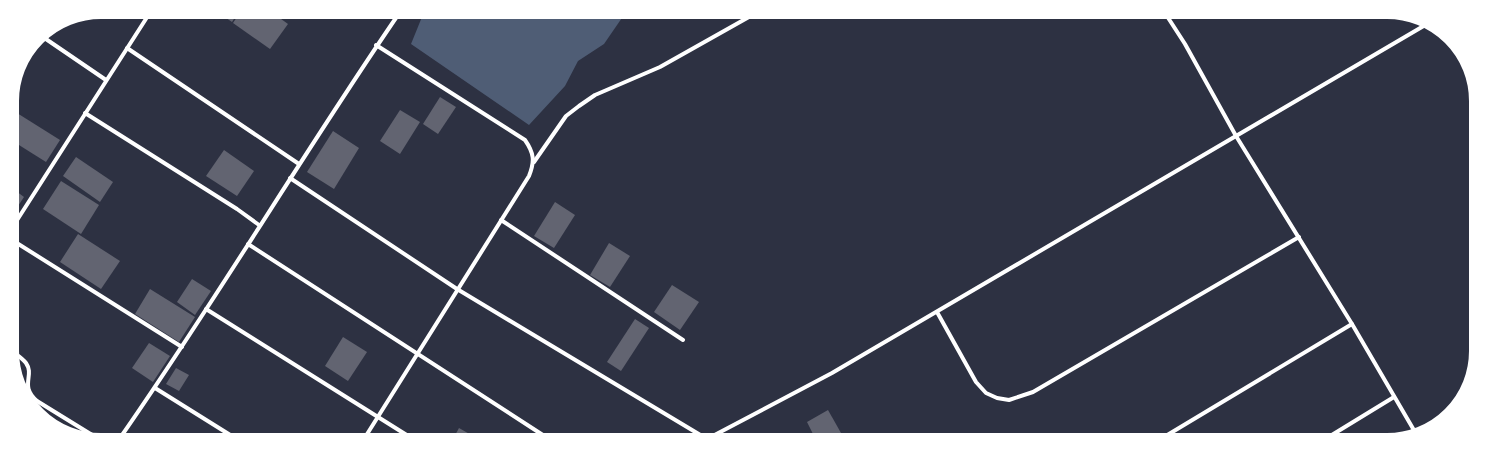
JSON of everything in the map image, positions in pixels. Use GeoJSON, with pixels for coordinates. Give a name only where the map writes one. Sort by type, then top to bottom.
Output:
{"type":"FeatureCollection","features":[{"type":"Feature","properties":{"kind":"street"},"geometry":{"type":"LineString","coordinates":[[18,219],[146,18]]}},
{"type":"Feature","properties":{"kind":"street"},"geometry":{"type":"LineString","coordinates":[[123,434],[182,347],[259,225],[396,18]]}},
{"type":"Feature","properties":{"kind":"street"},"geometry":{"type":"LineString","coordinates":[[367,434],[529,176],[534,163],[566,116],[595,96],[660,67],[746,18]]}},
{"type":"Feature","properties":{"kind":"street"},"geometry":{"type":"LineString","coordinates":[[1168,18],[1185,44],[1236,136],[1352,324],[1413,430]]}},
{"type":"Feature","properties":{"kind":"street"},"geometry":{"type":"LineString","coordinates":[[716,434],[832,373],[1423,26]]}},
{"type":"Feature","properties":{"kind":"street"},"geometry":{"type":"LineString","coordinates":[[46,39],[106,80]]}},
{"type":"Feature","properties":{"kind":"street"},"geometry":{"type":"LineString","coordinates":[[376,46],[525,140],[532,149],[534,163]]}},
{"type":"Feature","properties":{"kind":"street"},"geometry":{"type":"LineString","coordinates":[[128,48],[299,164]]}},
{"type":"Feature","properties":{"kind":"street"},"geometry":{"type":"LineString","coordinates":[[85,113],[237,209],[259,225]]}},
{"type":"Feature","properties":{"kind":"street"},"geometry":{"type":"LineString","coordinates":[[290,178],[457,290],[699,434]]}},
{"type":"Feature","properties":{"kind":"street"},"geometry":{"type":"LineString","coordinates":[[501,220],[683,340]]}},
{"type":"Feature","properties":{"kind":"street"},"geometry":{"type":"LineString","coordinates":[[937,312],[976,382],[986,392],[997,398],[1009,400],[1033,392],[1299,237]]}},
{"type":"Feature","properties":{"kind":"street"},"geometry":{"type":"LineString","coordinates":[[18,244],[182,347]]}},
{"type":"Feature","properties":{"kind":"street"},"geometry":{"type":"LineString","coordinates":[[248,244],[541,434]]}},
{"type":"Feature","properties":{"kind":"street"},"geometry":{"type":"LineString","coordinates":[[206,309],[405,434]]}},
{"type":"Feature","properties":{"kind":"street"},"geometry":{"type":"LineString","coordinates":[[1169,434],[1352,324]]}},
{"type":"Feature","properties":{"kind":"street"},"geometry":{"type":"LineString","coordinates":[[18,356],[26,363],[28,370],[27,388]]}},
{"type":"Feature","properties":{"kind":"street"},"geometry":{"type":"LineString","coordinates":[[155,388],[229,434]]}},
{"type":"Feature","properties":{"kind":"street"},"geometry":{"type":"LineString","coordinates":[[32,396],[88,433]]}},
{"type":"Feature","properties":{"kind":"street"},"geometry":{"type":"LineString","coordinates":[[1334,434],[1394,398]]}},
{"type":"Feature","properties":{"kind":"water"},"geometry":{"type":"Polygon","coordinates":[[[422,18],[622,18],[604,44],[578,61],[565,86],[529,125],[411,44],[422,18]]]}},
{"type":"Feature","properties":{"kind":"building"},"geometry":{"type":"Polygon","coordinates":[[[226,18],[235,18],[232,22],[226,18]]]}},
{"type":"Feature","properties":{"kind":"building"},"geometry":{"type":"Polygon","coordinates":[[[236,18],[280,18],[288,24],[270,49],[233,23],[236,18]]]}},
{"type":"Feature","properties":{"kind":"building"},"geometry":{"type":"Polygon","coordinates":[[[440,97],[456,107],[438,134],[423,124],[440,97]]]}},
{"type":"Feature","properties":{"kind":"building"},"geometry":{"type":"Polygon","coordinates":[[[400,110],[420,122],[400,154],[380,141],[400,110]]]}},
{"type":"Feature","properties":{"kind":"building"},"geometry":{"type":"Polygon","coordinates":[[[18,114],[60,140],[46,162],[18,144],[18,114]]]}},
{"type":"Feature","properties":{"kind":"building"},"geometry":{"type":"Polygon","coordinates":[[[333,131],[359,148],[334,189],[307,172],[333,131]]]}},
{"type":"Feature","properties":{"kind":"building"},"geometry":{"type":"Polygon","coordinates":[[[224,150],[254,171],[237,196],[206,176],[224,150]]]}},
{"type":"Feature","properties":{"kind":"building"},"geometry":{"type":"Polygon","coordinates":[[[76,157],[113,182],[100,202],[63,176],[76,157]]]}},
{"type":"Feature","properties":{"kind":"building"},"geometry":{"type":"Polygon","coordinates":[[[61,181],[99,205],[81,234],[43,209],[61,181]]]}},
{"type":"Feature","properties":{"kind":"building"},"geometry":{"type":"Polygon","coordinates":[[[18,192],[24,197],[18,206],[18,192]]]}},
{"type":"Feature","properties":{"kind":"building"},"geometry":{"type":"Polygon","coordinates":[[[555,202],[575,215],[554,248],[534,236],[555,202]]]}},
{"type":"Feature","properties":{"kind":"building"},"geometry":{"type":"Polygon","coordinates":[[[78,234],[120,261],[101,289],[60,262],[78,234]]]}},
{"type":"Feature","properties":{"kind":"building"},"geometry":{"type":"Polygon","coordinates":[[[609,243],[630,256],[610,287],[590,275],[609,243]]]}},
{"type":"Feature","properties":{"kind":"building"},"geometry":{"type":"Polygon","coordinates":[[[192,279],[211,291],[195,315],[177,302],[192,279]]]}},
{"type":"Feature","properties":{"kind":"building"},"geometry":{"type":"Polygon","coordinates":[[[672,285],[699,302],[680,330],[654,312],[672,285]]]}},
{"type":"Feature","properties":{"kind":"building"},"geometry":{"type":"Polygon","coordinates":[[[150,289],[195,317],[179,342],[135,314],[150,289]]]}},
{"type":"Feature","properties":{"kind":"building"},"geometry":{"type":"Polygon","coordinates":[[[635,319],[649,328],[621,371],[607,362],[635,319]]]}},
{"type":"Feature","properties":{"kind":"building"},"geometry":{"type":"Polygon","coordinates":[[[343,337],[367,352],[348,381],[325,366],[343,337]]]}},
{"type":"Feature","properties":{"kind":"building"},"geometry":{"type":"Polygon","coordinates":[[[149,343],[170,356],[153,382],[132,368],[149,343]]]}},
{"type":"Feature","properties":{"kind":"building"},"geometry":{"type":"Polygon","coordinates":[[[176,368],[189,375],[179,391],[166,384],[176,368]]]}},
{"type":"Feature","properties":{"kind":"building"},"geometry":{"type":"Polygon","coordinates":[[[828,410],[842,434],[813,434],[807,422],[828,410]]]}},
{"type":"Feature","properties":{"kind":"building"},"geometry":{"type":"Polygon","coordinates":[[[459,428],[470,434],[456,434],[459,428]]]}}]}
